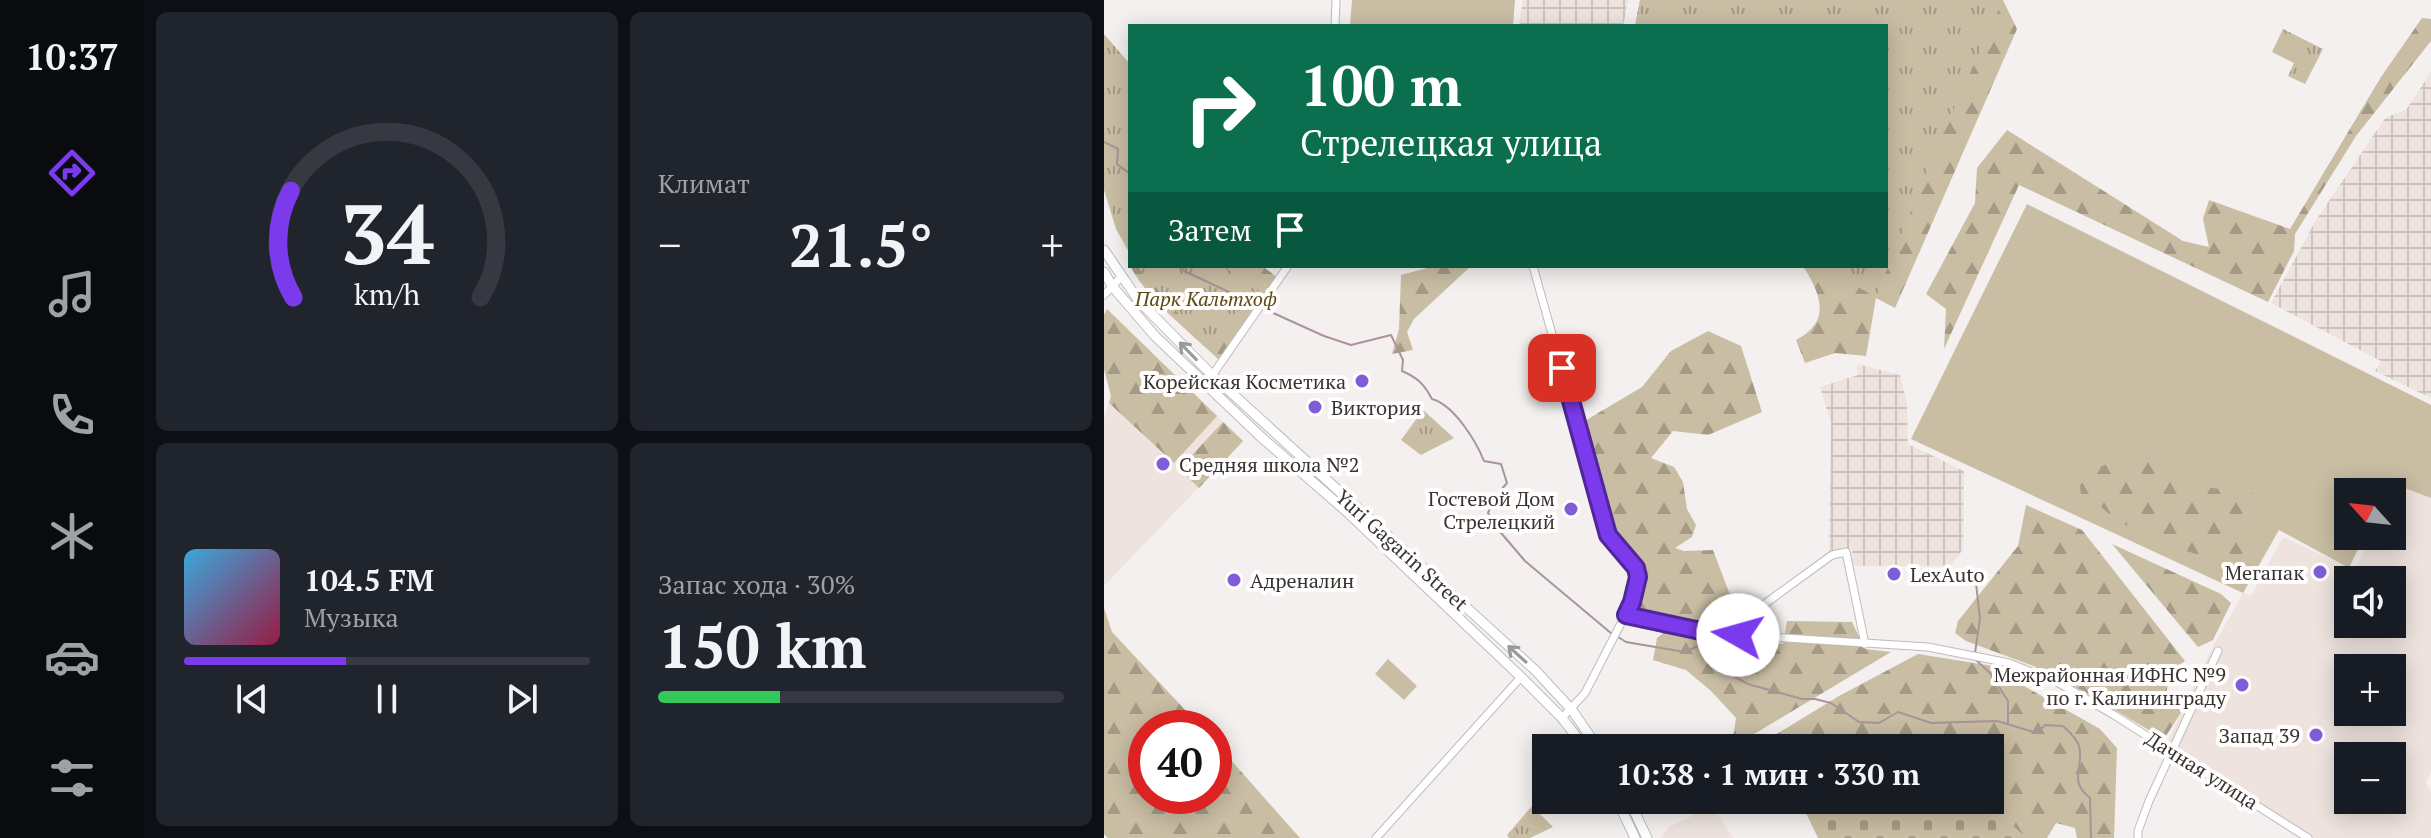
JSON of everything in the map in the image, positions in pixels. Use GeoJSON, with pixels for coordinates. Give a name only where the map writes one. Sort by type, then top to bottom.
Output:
{"type":"FeatureCollection","features":[{"type":"Feature","properties":{"kind":"main road","name":"Yuri Gagarin Street"},"geometry":{"type":"LineString","coordinates":[[1104,250],[1139,301],[1209,380],[1521,677],[1574,734]]}},
{"type":"Feature","properties":{"kind":"main road","name":"Yuri Gagarin Street"},"geometry":{"type":"LineString","coordinates":[[1104,272],[1112,286],[1155,336],[1209,380],[1536,671],[1572,710],[1588,734]]}},
{"type":"Feature","properties":{"kind":"main road"},"geometry":{"type":"LineString","coordinates":[[1624,814],[1635,838]]}},
{"type":"Feature","properties":{"kind":"main road"},"geometry":{"type":"LineString","coordinates":[[1636,814],[1647,838]]}},
{"type":"Feature","properties":{"kind":"street"},"geometry":{"type":"LineString","coordinates":[[1335,24],[1336,0]]}},
{"type":"Feature","properties":{"kind":"street"},"geometry":{"type":"LineString","coordinates":[[1209,380],[1287,268]]}},
{"type":"Feature","properties":{"kind":"street"},"geometry":{"type":"LineString","coordinates":[[1534,268],[1608,535],[1636,568],[1638,577],[1632,602],[1585,693],[1562,718]]}},
{"type":"Feature","properties":{"kind":"street"},"geometry":{"type":"LineString","coordinates":[[1104,295],[1121,277]]}},
{"type":"Feature","properties":{"kind":"street"},"geometry":{"type":"LineString","coordinates":[[1751,638],[1755,611],[1832,555],[1846,552],[1865,644]]}},
{"type":"Feature","properties":{"kind":"street","name":"Дачная улица"},"geometry":{"type":"LineString","coordinates":[[1626,615],[1751,638],[1928,647],[1982,656],[2023,668],[2057,682],[2114,715],[2308,838]]}},
{"type":"Feature","properties":{"kind":"street"},"geometry":{"type":"LineString","coordinates":[[2138,838],[2149,801],[2218,651]]}},
{"type":"Feature","properties":{"kind":"street"},"geometry":{"type":"LineString","coordinates":[[1376,838],[1521,677]]}},
{"type":"Feature","properties":{"kind":"shaded area"},"geometry":{"type":"Polygon","coordinates":[[[1523,0],[1628,0],[1623,24],[1519,24],[1523,0]]]}},
{"type":"Feature","properties":{"kind":"shaded area"},"geometry":{"type":"Polygon","coordinates":[[[2431,72],[2431,398],[2375,371],[2381,361],[2271,303],[2316,220],[2386,117],[2406,110],[2431,72]]]}},
{"type":"Feature","properties":{"kind":"shaded area","name":"Средняя школа №2"},"geometry":{"type":"Polygon","coordinates":[[[1107,309],[1243,441],[1104,586],[1104,420],[1111,396],[1104,369],[1104,315],[1107,309]]]}},
{"type":"Feature","properties":{"kind":"shaded area"},"geometry":{"type":"Polygon","coordinates":[[[1857,364],[1900,375],[1907,404],[1908,444],[1964,471],[1963,549],[1951,566],[1853,566],[1852,549],[1829,553],[1831,423],[1820,387],[1858,375],[1857,364]]]}},
{"type":"Feature","properties":{"kind":"shaded area"},"geometry":{"type":"Polygon","coordinates":[[[2406,488],[2431,498],[2431,772],[2426,783],[2431,792],[2431,838],[2313,838],[2165,747],[2209,654],[2243,593],[2251,596],[2283,537],[2346,566],[2334,566],[2334,638],[2406,638],[2406,566],[2357,566],[2365,550],[2406,550],[2406,488]]]}},
{"type":"Feature","properties":{"kind":"shaded area"},"geometry":{"type":"Polygon","coordinates":[[[1696,814],[1717,814],[1733,838],[1661,838],[1669,827],[1696,814]]]}},
{"type":"Feature","properties":{"kind":"green space"},"geometry":{"type":"Polygon","coordinates":[[[1352,0],[1515,0],[1513,24],[1350,24],[1352,0]]]}},
{"type":"Feature","properties":{"kind":"green space"},"geometry":{"type":"Polygon","coordinates":[[[1640,0],[2003,0],[2017,29],[1895,308],[1876,298],[1866,356],[1835,353],[1805,363],[1796,340],[1807,333],[1819,316],[1815,287],[1804,268],[1888,268],[1888,24],[1635,24],[1640,0]]]}},
{"type":"Feature","properties":{"kind":"green space"},"geometry":{"type":"Polygon","coordinates":[[[1640,0],[2003,0],[1941,137],[1888,267],[1888,24],[1635,24],[1640,0]]]}},
{"type":"Feature","properties":{"kind":"green space"},"geometry":{"type":"Polygon","coordinates":[[[2422,18],[2431,19],[2431,41],[2356,136],[2295,234],[2294,251],[2268,302],[2019,185],[1944,349],[1946,309],[1926,294],[1975,203],[1977,168],[2007,130],[2183,241],[2209,247],[2203,219],[2209,200],[2290,229],[2381,77],[2422,18]]]}},
{"type":"Feature","properties":{"kind":"green space"},"geometry":{"type":"Polygon","coordinates":[[[2283,29],[2323,49],[2305,84],[2288,76],[2294,63],[2272,52],[2283,29]]]}},
{"type":"Feature","properties":{"kind":"green space","name":"Парк Кальтхоф"},"geometry":{"type":"Polygon","coordinates":[[[1104,34],[1128,62],[1128,250],[1116,229],[1104,190],[1104,34]]]}},
{"type":"Feature","properties":{"kind":"green space"},"geometry":{"type":"Polygon","coordinates":[[[2027,204],[2431,405],[2431,498],[2406,489],[2406,478],[2334,478],[2334,550],[2357,550],[2350,566],[2279,530],[2243,593],[1911,439],[2027,204]]]}},
{"type":"Feature","properties":{"kind":"green space","name":"Парк Кальтхоф"},"geometry":{"type":"Polygon","coordinates":[[[1131,268],[1265,268],[1277,277],[1219,360],[1159,304],[1131,268]]]}},
{"type":"Feature","properties":{"kind":"green space","name":"Парк Кальтхоф"},"geometry":{"type":"Polygon","coordinates":[[[1139,268],[1225,268],[1259,290],[1206,345],[1139,268]]]}},
{"type":"Feature","properties":{"kind":"green space"},"geometry":{"type":"Polygon","coordinates":[[[1427,268],[1469,268],[1414,319],[1407,332],[1413,350],[1392,354],[1399,329],[1401,275],[1427,268]]]}},
{"type":"Feature","properties":{"kind":"green space"},"geometry":{"type":"Polygon","coordinates":[[[1824,268],[1888,268],[1876,297],[1824,268]]]}},
{"type":"Feature","properties":{"kind":"green space"},"geometry":{"type":"Polygon","coordinates":[[[1107,309],[1217,416],[1174,463],[1109,403],[1111,396],[1104,369],[1104,315],[1107,309]]]}},
{"type":"Feature","properties":{"kind":"green space"},"geometry":{"type":"Polygon","coordinates":[[[1708,331],[1741,346],[1762,412],[1708,435],[1673,431],[1651,458],[1674,467],[1683,482],[1687,509],[1696,525],[1692,537],[1675,548],[1684,551],[1713,550],[1739,625],[1723,629],[1636,610],[1644,571],[1613,535],[1583,422],[1642,387],[1671,351],[1708,331]]]}},
{"type":"Feature","properties":{"kind":"green space"},"geometry":{"type":"Polygon","coordinates":[[[1423,410],[1454,438],[1421,455],[1401,440],[1423,410]]]}},
{"type":"Feature","properties":{"kind":"green space"},"geometry":{"type":"Polygon","coordinates":[[[1223,422],[1243,441],[1199,488],[1179,469],[1223,422]]]}},
{"type":"Feature","properties":{"kind":"green space"},"geometry":{"type":"Polygon","coordinates":[[[2157,460],[2190,486],[2252,492],[2257,511],[2242,559],[2218,561],[2164,544],[2116,520],[2081,495],[2080,485],[2098,467],[2119,461],[2157,460]]]}},
{"type":"Feature","properties":{"kind":"green space"},"geometry":{"type":"Polygon","coordinates":[[[2026,505],[2082,530],[2185,661],[2169,672],[2166,697],[2184,708],[2164,739],[2037,668],[2024,686],[2036,667],[1966,641],[1955,633],[1958,621],[2018,546],[2026,505]]]}},
{"type":"Feature","properties":{"kind":"green space"},"geometry":{"type":"Polygon","coordinates":[[[2112,544],[2221,594],[2231,603],[2213,640],[2198,647],[2112,544]]]}},
{"type":"Feature","properties":{"kind":"green space"},"geometry":{"type":"Polygon","coordinates":[[[1104,608],[1112,632],[1185,710],[1128,710],[1128,814],[1232,814],[1232,761],[1300,838],[1108,838],[1104,834],[1104,608]]]}},
{"type":"Feature","properties":{"kind":"green space"},"geometry":{"type":"Polygon","coordinates":[[[1787,621],[1852,622],[1865,649],[1891,652],[1754,734],[1733,734],[1736,718],[1711,691],[1686,670],[1653,660],[1657,638],[1667,630],[1693,636],[1783,644],[1787,621]]]}},
{"type":"Feature","properties":{"kind":"green space"},"geometry":{"type":"Polygon","coordinates":[[[1918,654],[1993,666],[2100,729],[2117,748],[2114,838],[2077,838],[2075,828],[2056,823],[2047,838],[1818,838],[1806,814],[2004,814],[2004,734],[1777,734],[1839,696],[1918,654]]]}},
{"type":"Feature","properties":{"kind":"green space"},"geometry":{"type":"Polygon","coordinates":[[[1388,659],[1417,686],[1404,700],[1375,674],[1388,659]]]}},
{"type":"Feature","properties":{"kind":"green space"},"geometry":{"type":"Polygon","coordinates":[[[1532,806],[1532,814],[1540,814],[1553,827],[1530,838],[1509,838],[1507,835],[1532,806]]]}},
{"type":"Feature","properties":{"kind":"green space"},"geometry":{"type":"Polygon","coordinates":[[[1815,814],[1999,814],[2027,838],[1833,838],[1815,814]]]}},
{"type":"Feature","properties":{"kind":"waterway"},"geometry":{"type":"LineString","coordinates":[[1104,142],[1118,149],[1117,164],[1128,172]]}},
{"type":"Feature","properties":{"kind":"waterway"},"geometry":{"type":"LineString","coordinates":[[1182,268],[1257,305]]}},
{"type":"Feature","properties":{"kind":"waterway"},"geometry":{"type":"LineString","coordinates":[[1271,312],[1351,345],[1391,335],[1403,360],[1402,371],[1416,379],[1432,399],[1456,416],[1484,461],[1501,464],[1507,483],[1488,513],[1496,527],[1525,561],[1612,634]]}},
{"type":"Feature","properties":{"kind":"waterway"},"geometry":{"type":"LineString","coordinates":[[1975,653],[1980,619],[1976,583]]}},
{"type":"Feature","properties":{"kind":"waterway"},"geometry":{"type":"LineString","coordinates":[[1618,637],[1626,642],[1685,652],[1702,644],[1718,653],[1728,673],[1748,684],[1802,699],[1831,703],[1859,722],[1879,723],[1898,712],[1931,723],[1997,721],[2037,733],[2045,725],[2063,726],[2079,746],[2078,779],[2090,798],[2091,838]]}},
{"type":"Feature","properties":{"kind":"waterway"},"geometry":{"type":"LineString","coordinates":[[1975,659],[1990,673],[2008,701],[2008,724]]}},
{"type":"Feature","properties":{"kind":"place","name":"Корейская Косметика"},"geometry":{"type":"Point","coordinates":[1362,381]}},
{"type":"Feature","properties":{"kind":"place","name":"Виктория"},"geometry":{"type":"Point","coordinates":[1315,407]}},
{"type":"Feature","properties":{"kind":"place","name":"Средняя школа №2"},"geometry":{"type":"Point","coordinates":[1163,464]}},
{"type":"Feature","properties":{"kind":"place","name":"Гостевой Дом Стрелецкий"},"geometry":{"type":"Point","coordinates":[1571,509]}},
{"type":"Feature","properties":{"kind":"place","name":"Мегапак"},"geometry":{"type":"Point","coordinates":[2320,572]}},
{"type":"Feature","properties":{"kind":"place","name":"LexAuto"},"geometry":{"type":"Point","coordinates":[1894,574]}},
{"type":"Feature","properties":{"kind":"place","name":"Адреналин"},"geometry":{"type":"Point","coordinates":[1234,580]}},
{"type":"Feature","properties":{"kind":"place","name":"Межрайонная ИФНС №9 по г. Калининграду"},"geometry":{"type":"Point","coordinates":[2242,685]}},
{"type":"Feature","properties":{"kind":"place","name":"Запад 39"},"geometry":{"type":"Point","coordinates":[2316,735]}},
{"type":"Feature","properties":{"kind":"route"},"geometry":{"type":"LineString","coordinates":[[1562,368],[1608,535],[1636,568],[1636,588],[1626,615],[1667,625],[1738,635]]}}]}
